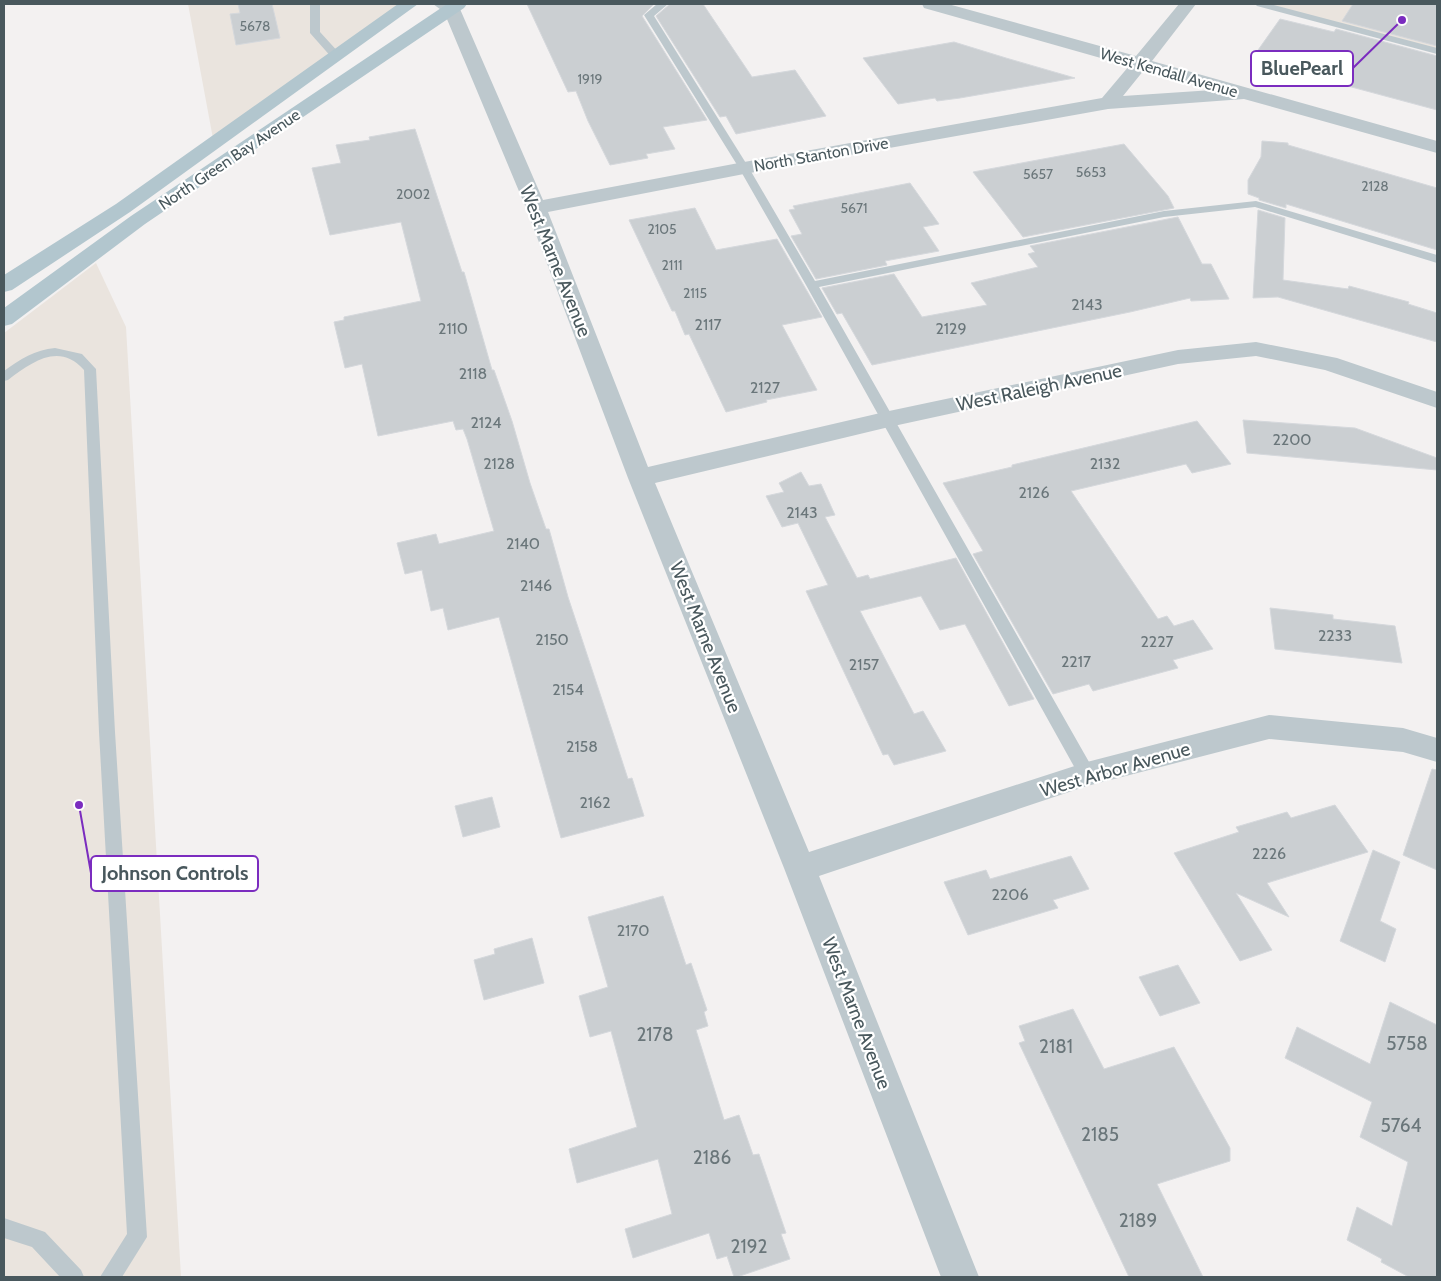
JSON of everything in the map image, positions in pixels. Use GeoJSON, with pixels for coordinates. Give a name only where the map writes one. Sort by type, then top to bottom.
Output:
{"type":"FeatureCollection","features":[{"type":"Feature","properties":{"kind":"main road","name":"North Green Bay Avenue"},"geometry":{"type":"LineString","coordinates":[[4,285],[123,208],[409,4]]}},
{"type":"Feature","properties":{"kind":"main road","name":"North Green Bay Avenue"},"geometry":{"type":"LineString","coordinates":[[4,319],[138,220],[450,6]]}},
{"type":"Feature","properties":{"kind":"street","name":"West Kendall Avenue"},"geometry":{"type":"LineString","coordinates":[[930,4],[1437,147]]}},
{"type":"Feature","properties":{"kind":"street"},"geometry":{"type":"LineString","coordinates":[[1108,103],[1188,4]]}},
{"type":"Feature","properties":{"kind":"street","name":"West Marne Avenue"},"geometry":{"type":"LineString","coordinates":[[450,6],[536,208],[640,478],[800,868],[960,1277]]}},
{"type":"Feature","properties":{"kind":"street","name":"North Stanton Drive"},"geometry":{"type":"LineString","coordinates":[[536,208],[744,168],[1108,103],[1244,93]]}},
{"type":"Feature","properties":{"kind":"street","name":"West Raleigh Avenue"},"geometry":{"type":"LineString","coordinates":[[640,478],[889,419],[1178,357],[1256,349],[1329,363],[1437,400]]}},
{"type":"Feature","properties":{"kind":"street","name":"West Arbor Avenue"},"geometry":{"type":"LineString","coordinates":[[800,868],[1087,774],[1269,727],[1403,740],[1437,750]]}},
{"type":"Feature","properties":{"kind":"lane"},"geometry":{"type":"LineString","coordinates":[[315,4],[315,33],[337,57]]}},
{"type":"Feature","properties":{"kind":"lane"},"geometry":{"type":"LineString","coordinates":[[664,4],[649,15],[744,168],[812,285],[1087,774]]}},
{"type":"Feature","properties":{"kind":"lane"},"geometry":{"type":"LineString","coordinates":[[1260,4],[1437,51]]}},
{"type":"Feature","properties":{"kind":"lane"},"geometry":{"type":"LineString","coordinates":[[812,285],[1164,214],[1256,204],[1437,259]]}},
{"type":"Feature","properties":{"kind":"lane"},"geometry":{"type":"LineString","coordinates":[[4,377],[26,360],[47,351],[77,356],[90,369],[107,732],[137,1237],[110,1277]]}},
{"type":"Feature","properties":{"kind":"lane"},"geometry":{"type":"LineString","coordinates":[[4,1228],[38,1239],[74,1277]]}},
{"type":"Feature","properties":{"kind":"shaded area"},"geometry":{"type":"Polygon","coordinates":[[[188,4],[409,4],[214,144],[188,4]]]}},
{"type":"Feature","properties":{"kind":"shaded area"},"geometry":{"type":"Polygon","coordinates":[[[1260,4],[1437,4],[1437,51],[1309,17],[1260,4]]]}},
{"type":"Feature","properties":{"kind":"shaded area"},"geometry":{"type":"Polygon","coordinates":[[[96,263],[126,327],[181,1277],[4,1277],[4,333],[96,263]]]}},
{"type":"Feature","properties":{"kind":"building"},"geometry":{"type":"Polygon","coordinates":[[[238,4],[272,4],[280,38],[236,45],[230,14],[240,13],[238,4]]]}},
{"type":"Feature","properties":{"kind":"building"},"geometry":{"type":"Polygon","coordinates":[[[527,4],[654,4],[642,16],[707,120],[663,127],[675,149],[646,154],[648,158],[610,165],[588,121],[576,91],[568,92],[527,4]]]}},
{"type":"Feature","properties":{"kind":"building"},"geometry":{"type":"Polygon","coordinates":[[[670,4],[703,4],[752,77],[795,70],[826,116],[736,134],[726,116],[720,117],[656,16],[670,4]]]}},
{"type":"Feature","properties":{"kind":"building"},"geometry":{"type":"Polygon","coordinates":[[[1353,4],[1437,4],[1437,46],[1342,21],[1353,4]]]}},
{"type":"Feature","properties":{"kind":"building"},"geometry":{"type":"Polygon","coordinates":[[[1280,19],[1334,32],[1336,29],[1437,56],[1437,110],[1251,60],[1280,19]]]}},
{"type":"Feature","properties":{"kind":"building"},"geometry":{"type":"Polygon","coordinates":[[[954,42],[1075,78],[960,98],[937,101],[935,98],[898,104],[863,58],[954,42]]]}},
{"type":"Feature","properties":{"kind":"building"},"geometry":{"type":"Polygon","coordinates":[[[415,129],[462,272],[464,272],[492,370],[494,370],[512,421],[546,529],[549,529],[568,597],[628,779],[632,778],[644,816],[561,838],[499,617],[448,630],[443,608],[431,611],[422,570],[405,574],[397,543],[436,534],[439,544],[494,531],[463,429],[456,430],[453,421],[378,436],[362,364],[345,368],[334,322],[344,320],[344,317],[421,301],[401,222],[330,235],[312,168],[341,163],[336,145],[370,140],[369,137],[415,129]]]}},
{"type":"Feature","properties":{"kind":"building"},"geometry":{"type":"Polygon","coordinates":[[[1262,141],[1288,143],[1288,145],[1437,188],[1437,250],[1286,204],[1286,208],[1259,200],[1259,198],[1248,194],[1248,180],[1261,157],[1262,141]]]}},
{"type":"Feature","properties":{"kind":"building"},"geometry":{"type":"Polygon","coordinates":[[[1124,144],[1168,196],[1174,208],[1023,237],[973,172],[1124,144]]]}},
{"type":"Feature","properties":{"kind":"building"},"geometry":{"type":"Polygon","coordinates":[[[910,183],[939,224],[923,227],[939,251],[885,261],[887,265],[816,279],[791,236],[802,234],[789,210],[795,209],[793,206],[910,183]]]}},
{"type":"Feature","properties":{"kind":"building"},"geometry":{"type":"Polygon","coordinates":[[[695,208],[716,250],[777,239],[822,317],[782,325],[817,390],[766,400],[767,402],[726,412],[689,334],[685,335],[675,311],[672,311],[629,220],[695,208]]]}},
{"type":"Feature","properties":{"kind":"building"},"geometry":{"type":"Polygon","coordinates":[[[1258,210],[1285,218],[1283,280],[1348,289],[1349,286],[1409,302],[1408,304],[1437,313],[1437,342],[1278,297],[1253,298],[1258,210]]]}},
{"type":"Feature","properties":{"kind":"building"},"geometry":{"type":"Polygon","coordinates":[[[1178,217],[1202,264],[1211,264],[1229,299],[1191,301],[1190,298],[872,365],[842,313],[837,314],[822,288],[894,274],[922,317],[987,305],[971,283],[1038,267],[1028,254],[1035,252],[1030,246],[1178,217]]]}},
{"type":"Feature","properties":{"kind":"building"},"geometry":{"type":"Polygon","coordinates":[[[1243,420],[1355,428],[1437,458],[1437,470],[1247,453],[1243,420]]]}},
{"type":"Feature","properties":{"kind":"building"},"geometry":{"type":"Polygon","coordinates":[[[1197,421],[1231,464],[1192,473],[1186,464],[1071,491],[1158,619],[1167,616],[1174,626],[1193,620],[1213,649],[1173,660],[1178,668],[1093,691],[1089,684],[1053,694],[973,554],[983,551],[943,483],[1197,421]]]}},
{"type":"Feature","properties":{"kind":"building"},"geometry":{"type":"Polygon","coordinates":[[[801,472],[809,486],[821,484],[835,515],[825,517],[857,578],[868,575],[870,579],[956,558],[1034,699],[1009,706],[965,624],[940,630],[921,596],[860,611],[914,714],[923,711],[946,751],[894,765],[888,754],[883,755],[806,591],[828,585],[798,523],[782,527],[766,496],[784,492],[779,483],[801,472]]]}},
{"type":"Feature","properties":{"kind":"building"},"geometry":{"type":"Polygon","coordinates":[[[1270,608],[1333,615],[1333,619],[1395,626],[1402,663],[1275,649],[1270,608]]]}},
{"type":"Feature","properties":{"kind":"building"},"geometry":{"type":"Polygon","coordinates":[[[1432,769],[1437,770],[1437,870],[1403,855],[1432,769]]]}},
{"type":"Feature","properties":{"kind":"building"},"geometry":{"type":"Polygon","coordinates":[[[492,797],[500,827],[463,837],[455,806],[492,797]]]}},
{"type":"Feature","properties":{"kind":"building"},"geometry":{"type":"Polygon","coordinates":[[[1335,805],[1368,852],[1267,883],[1289,917],[1236,893],[1272,950],[1240,961],[1174,853],[1239,832],[1236,827],[1287,812],[1291,818],[1335,805]]]}},
{"type":"Feature","properties":{"kind":"building"},"geometry":{"type":"Polygon","coordinates":[[[1373,850],[1400,862],[1380,921],[1396,929],[1385,962],[1340,941],[1373,850]]]}},
{"type":"Feature","properties":{"kind":"building"},"geometry":{"type":"Polygon","coordinates":[[[1071,856],[1089,889],[1053,900],[1058,908],[968,935],[944,882],[986,870],[990,879],[1071,856]]]}},
{"type":"Feature","properties":{"kind":"building"},"geometry":{"type":"Polygon","coordinates":[[[663,896],[686,965],[691,963],[707,1010],[704,1012],[708,1026],[696,1030],[724,1120],[739,1115],[753,1155],[759,1154],[786,1233],[781,1234],[790,1259],[737,1277],[734,1277],[727,1256],[717,1259],[709,1233],[633,1258],[625,1229],[672,1214],[658,1159],[577,1183],[569,1149],[637,1127],[611,1031],[590,1037],[579,996],[608,987],[588,917],[663,896]]]}},
{"type":"Feature","properties":{"kind":"building"},"geometry":{"type":"Polygon","coordinates":[[[532,938],[544,983],[484,1000],[474,960],[495,954],[494,949],[532,938]]]}},
{"type":"Feature","properties":{"kind":"building"},"geometry":{"type":"Polygon","coordinates":[[[1178,965],[1200,1003],[1160,1016],[1139,977],[1178,965]]]}},
{"type":"Feature","properties":{"kind":"building"},"geometry":{"type":"Polygon","coordinates":[[[1390,1002],[1437,1025],[1437,1277],[1409,1277],[1381,1262],[1382,1259],[1347,1240],[1357,1207],[1392,1226],[1408,1162],[1360,1137],[1372,1102],[1285,1058],[1297,1027],[1370,1064],[1390,1002]]]}},
{"type":"Feature","properties":{"kind":"building"},"geometry":{"type":"Polygon","coordinates":[[[1073,1009],[1104,1069],[1174,1047],[1230,1148],[1230,1161],[1157,1184],[1203,1277],[1129,1277],[1019,1043],[1025,1041],[1019,1026],[1073,1009]]]}},
{"type":"Feature","properties":{"kind":"place","name":"BluePearl"},"geometry":{"type":"Point","coordinates":[1402,20]}},
{"type":"Feature","properties":{"kind":"place","name":"Johnson Controls"},"geometry":{"type":"Point","coordinates":[79,805]}}]}
